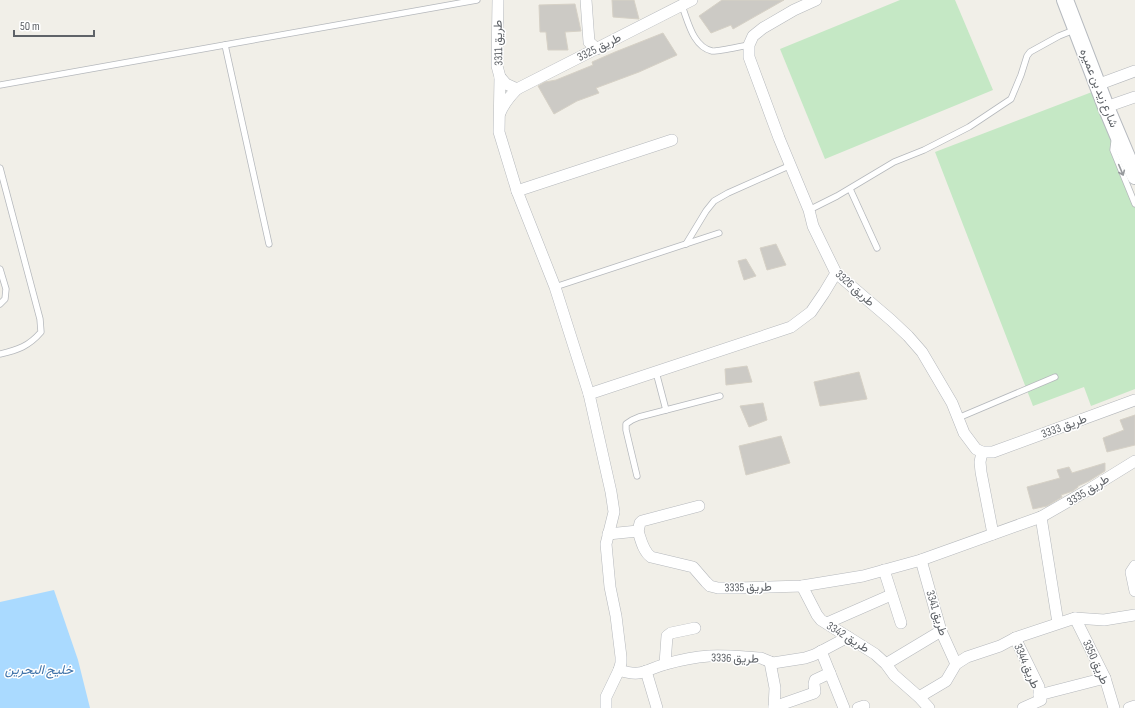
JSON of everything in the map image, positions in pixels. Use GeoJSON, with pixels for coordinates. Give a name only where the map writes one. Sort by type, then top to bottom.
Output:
{"type":"FeatureCollection","features":[{"type":"Feature","properties":{"kind":"street"},"geometry":{"type":"LineString","coordinates":[[586,0],[589,42],[596,49]]}},
{"type":"Feature","properties":{"kind":"street"},"geometry":{"type":"LineString","coordinates":[[749,45],[753,36],[763,28],[794,10],[816,0]]}},
{"type":"Feature","properties":{"kind":"street","name":"شارع زيد بن عميره"},"geometry":{"type":"LineString","coordinates":[[1065,0],[1097,85],[1135,176]]}},
{"type":"Feature","properties":{"kind":"street","name":"طريق 3311"},"geometry":{"type":"LineString","coordinates":[[496,1],[498,66],[503,81],[498,119],[499,132],[517,191],[555,287],[589,394],[612,499],[614,512],[606,544],[610,587],[616,616],[621,657],[619,670]]}},
{"type":"Feature","properties":{"kind":"street","name":"طريق 3325"},"geometry":{"type":"LineString","coordinates":[[517,89],[687,3]]}},
{"type":"Feature","properties":{"kind":"street","name":"طريق 3326"},"geometry":{"type":"LineString","coordinates":[[749,45],[749,57],[790,165],[809,210],[813,226],[836,273],[891,320],[922,352],[952,403],[964,433],[976,449],[988,452]]}},
{"type":"Feature","properties":{"kind":"street"},"geometry":{"type":"LineString","coordinates":[[1097,85],[1135,71]]}},
{"type":"Feature","properties":{"kind":"street"},"geometry":{"type":"LineString","coordinates":[[498,119],[508,98],[517,89],[503,81]]}},
{"type":"Feature","properties":{"kind":"street"},"geometry":{"type":"LineString","coordinates":[[1106,107],[1135,97]]}},
{"type":"Feature","properties":{"kind":"street"},"geometry":{"type":"LineString","coordinates":[[517,191],[672,140]]}},
{"type":"Feature","properties":{"kind":"street"},"geometry":{"type":"LineString","coordinates":[[589,394],[791,328],[811,312],[836,273]]}},
{"type":"Feature","properties":{"kind":"street","name":"طريق 3333"},"geometry":{"type":"LineString","coordinates":[[988,452],[1135,400]]}},
{"type":"Feature","properties":{"kind":"street"},"geometry":{"type":"LineString","coordinates":[[988,452],[980,462],[993,534]]}},
{"type":"Feature","properties":{"kind":"street","name":"طريق 3335"},"geometry":{"type":"LineString","coordinates":[[638,531],[646,553],[651,557],[694,567],[706,582],[714,587],[738,588],[802,586],[863,576],[921,560],[1041,517],[1134,464]]}},
{"type":"Feature","properties":{"kind":"street"},"geometry":{"type":"LineString","coordinates":[[608,534],[638,531],[642,521],[699,506]]}},
{"type":"Feature","properties":{"kind":"street"},"geometry":{"type":"LineString","coordinates":[[1041,517],[1058,623]]}},
{"type":"Feature","properties":{"kind":"street","name":"طريق 3341"},"geometry":{"type":"LineString","coordinates":[[921,560],[941,631],[956,664]]}},
{"type":"Feature","properties":{"kind":"street"},"geometry":{"type":"LineString","coordinates":[[1135,566],[1131,572],[1135,591]]}},
{"type":"Feature","properties":{"kind":"street"},"geometry":{"type":"LineString","coordinates":[[884,570],[901,622]]}},
{"type":"Feature","properties":{"kind":"street","name":"طريق 3342"},"geometry":{"type":"LineString","coordinates":[[802,586],[816,615],[821,620],[875,654],[886,664],[894,675],[929,708]]}},
{"type":"Feature","properties":{"kind":"street"},"geometry":{"type":"LineString","coordinates":[[827,623],[891,595]]}},
{"type":"Feature","properties":{"kind":"street"},"geometry":{"type":"LineString","coordinates":[[919,698],[946,681],[956,664],[967,657],[1000,646],[1015,638],[1075,618],[1104,620],[1135,615]]}},
{"type":"Feature","properties":{"kind":"street","name":"طريق 3350"},"geometry":{"type":"LineString","coordinates":[[1075,618],[1105,678],[1114,708]]}},
{"type":"Feature","properties":{"kind":"street"},"geometry":{"type":"LineString","coordinates":[[665,664],[667,636],[671,633],[695,628]]}},
{"type":"Feature","properties":{"kind":"street"},"geometry":{"type":"LineString","coordinates":[[886,664],[941,631]]}},
{"type":"Feature","properties":{"kind":"street","name":"طريق 3336"},"geometry":{"type":"LineString","coordinates":[[619,670],[631,674],[646,671],[665,664],[708,656],[761,658],[770,662],[778,662],[805,658],[848,637]]}},
{"type":"Feature","properties":{"kind":"street","name":"طريق 3344"},"geometry":{"type":"LineString","coordinates":[[1015,638],[1039,687],[1042,701]]}},
{"type":"Feature","properties":{"kind":"street"},"geometry":{"type":"LineString","coordinates":[[821,651],[844,708]]}},
{"type":"Feature","properties":{"kind":"street"},"geometry":{"type":"LineString","coordinates":[[770,662],[775,688],[774,708],[814,693],[815,680],[830,673]]}},
{"type":"Feature","properties":{"kind":"street"},"geometry":{"type":"LineString","coordinates":[[606,708],[606,697],[619,670]]}},
{"type":"Feature","properties":{"kind":"street"},"geometry":{"type":"LineString","coordinates":[[646,671],[657,708]]}},
{"type":"Feature","properties":{"kind":"street","name":"طريق 3344"},"geometry":{"type":"LineString","coordinates":[[1023,708],[1105,678]]}},
{"type":"Feature","properties":{"kind":"street"},"geometry":{"type":"LineString","coordinates":[[1129,708],[1135,706]]}},
{"type":"Feature","properties":{"kind":"lane"},"geometry":{"type":"LineString","coordinates":[[0,85],[477,0]]}},
{"type":"Feature","properties":{"kind":"lane"},"geometry":{"type":"LineString","coordinates":[[687,3],[694,36],[701,46],[713,52],[749,45]]}},
{"type":"Feature","properties":{"kind":"lane"},"geometry":{"type":"LineString","coordinates":[[809,210],[850,189],[894,162],[924,150],[969,127],[1011,98],[1027,56],[1030,52],[1059,36],[1076,30]]}},
{"type":"Feature","properties":{"kind":"lane"},"geometry":{"type":"LineString","coordinates":[[225,45],[270,244]]}},
{"type":"Feature","properties":{"kind":"lane"},"geometry":{"type":"LineString","coordinates":[[1118,136],[1114,142],[1113,150],[1135,204]]}},
{"type":"Feature","properties":{"kind":"lane"},"geometry":{"type":"LineString","coordinates":[[686,244],[706,211],[714,201],[728,193],[790,165]]}},
{"type":"Feature","properties":{"kind":"lane"},"geometry":{"type":"LineString","coordinates":[[0,168],[40,319],[41,332],[34,340],[17,350],[0,354]]}},
{"type":"Feature","properties":{"kind":"lane"},"geometry":{"type":"LineString","coordinates":[[850,189],[877,248]]}},
{"type":"Feature","properties":{"kind":"lane"},"geometry":{"type":"LineString","coordinates":[[555,287],[719,233]]}},
{"type":"Feature","properties":{"kind":"lane"},"geometry":{"type":"LineString","coordinates":[[0,269],[6,289],[5,299],[0,304]]}},
{"type":"Feature","properties":{"kind":"lane"},"geometry":{"type":"LineString","coordinates":[[656,372],[666,410]]}},
{"type":"Feature","properties":{"kind":"lane"},"geometry":{"type":"LineString","coordinates":[[958,418],[1055,377]]}},
{"type":"Feature","properties":{"kind":"lane"},"geometry":{"type":"LineString","coordinates":[[637,476],[626,430],[626,424],[639,417],[720,396]]}},
{"type":"Feature","properties":{"kind":"green space"},"geometry":{"type":"Polygon","coordinates":[[[900,0],[955,0],[993,90],[825,159],[780,49],[900,0]]]}},
{"type":"Feature","properties":{"kind":"green space"},"geometry":{"type":"Polygon","coordinates":[[[1092,92],[1135,203],[1135,389],[1091,406],[1084,387],[1033,406],[935,152],[1092,92]]]}},
{"type":"Feature","properties":{"kind":"water","name":"خليج البحرين"},"geometry":{"type":"Polygon","coordinates":[[[54,590],[78,660],[90,708],[0,708],[0,602],[54,590]]]}},
{"type":"Feature","properties":{"kind":"building"},"geometry":{"type":"Polygon","coordinates":[[[612,0],[634,0],[639,19],[613,17],[612,0]]]}},
{"type":"Feature","properties":{"kind":"building"},"geometry":{"type":"Polygon","coordinates":[[[722,0],[784,0],[733,29],[731,25],[711,33],[699,16],[722,0]]]}},
{"type":"Feature","properties":{"kind":"building"},"geometry":{"type":"Polygon","coordinates":[[[575,4],[581,31],[565,32],[568,50],[548,50],[546,32],[540,32],[539,5],[575,4]]]}},
{"type":"Feature","properties":{"kind":"building"},"geometry":{"type":"Polygon","coordinates":[[[663,33],[677,55],[639,72],[596,88],[599,93],[577,101],[554,114],[538,86],[545,82],[556,80],[593,65],[592,62],[663,33]]]}},
{"type":"Feature","properties":{"kind":"building"},"geometry":{"type":"Polygon","coordinates":[[[776,244],[786,265],[767,270],[760,248],[776,244]]]}},
{"type":"Feature","properties":{"kind":"building"},"geometry":{"type":"Polygon","coordinates":[[[746,259],[756,276],[744,280],[738,261],[746,259]]]}},
{"type":"Feature","properties":{"kind":"building"},"geometry":{"type":"Polygon","coordinates":[[[747,366],[752,382],[726,385],[725,369],[747,366]]]}},
{"type":"Feature","properties":{"kind":"building"},"geometry":{"type":"Polygon","coordinates":[[[859,372],[867,399],[820,406],[814,382],[859,372]]]}},
{"type":"Feature","properties":{"kind":"building"},"geometry":{"type":"Polygon","coordinates":[[[763,403],[767,420],[749,427],[740,406],[763,403]]]}},
{"type":"Feature","properties":{"kind":"building"},"geometry":{"type":"Polygon","coordinates":[[[1135,415],[1135,445],[1107,452],[1103,438],[1124,430],[1120,420],[1135,415]]]}},
{"type":"Feature","properties":{"kind":"building"},"geometry":{"type":"Polygon","coordinates":[[[781,436],[790,463],[746,475],[739,446],[781,436]]]}},
{"type":"Feature","properties":{"kind":"building"},"geometry":{"type":"Polygon","coordinates":[[[1105,463],[1105,471],[1078,486],[1073,491],[1061,495],[1062,497],[1047,506],[1033,509],[1027,487],[1060,478],[1057,470],[1069,467],[1072,473],[1105,463]]]}}]}
